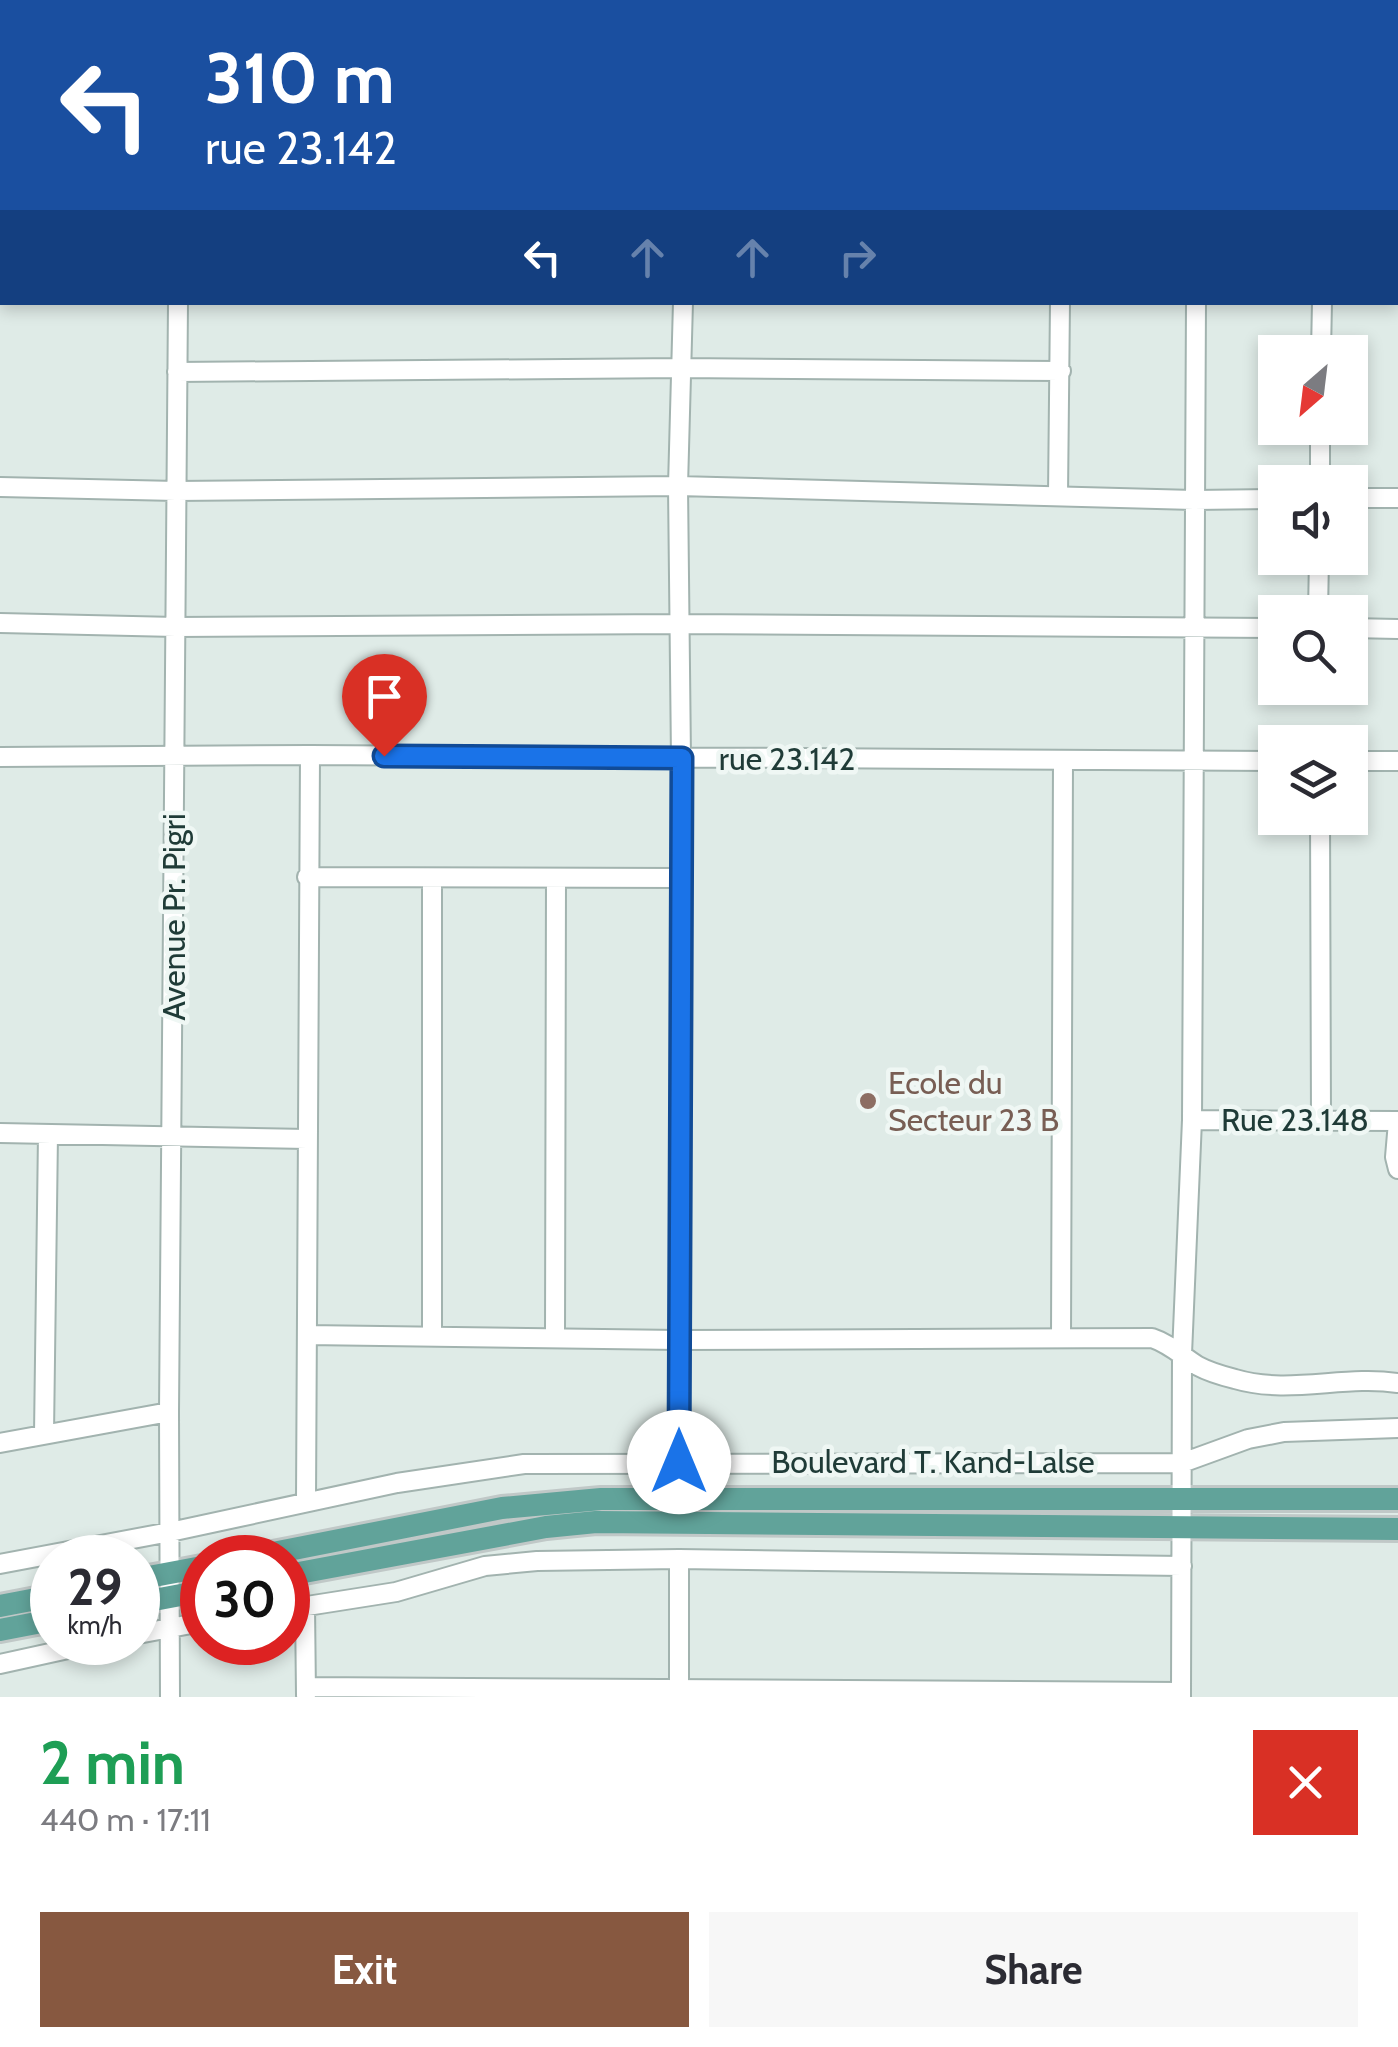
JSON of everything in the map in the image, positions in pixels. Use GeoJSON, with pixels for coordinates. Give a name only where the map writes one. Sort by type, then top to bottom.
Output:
{"type":"FeatureCollection","features":[{"type":"Feature","properties":{"kind":"main road"},"geometry":{"type":"LineString","coordinates":[[310,1546],[502,1508],[600,1499],[1398,1499]]}},
{"type":"Feature","properties":{"kind":"main road"},"geometry":{"type":"LineString","coordinates":[[310,1571],[528,1530],[596,1522],[1398,1529]]}},
{"type":"Feature","properties":{"kind":"main road"},"geometry":{"type":"LineString","coordinates":[[160,1590],[180,1579]]}},
{"type":"Feature","properties":{"kind":"main road"},"geometry":{"type":"LineString","coordinates":[[160,1584],[180,1587]]}},
{"type":"Feature","properties":{"kind":"main road"},"geometry":{"type":"LineString","coordinates":[[0,1606],[30,1600]]}},
{"type":"Feature","properties":{"kind":"main road"},"geometry":{"type":"LineString","coordinates":[[0,1630],[30,1624]]}},
{"type":"Feature","properties":{"kind":"street","name":"Avenue Pr. Pigri"},"geometry":{"type":"LineString","coordinates":[[170,1697],[178,305]]}},
{"type":"Feature","properties":{"kind":"street"},"geometry":{"type":"LineString","coordinates":[[679,1462],[682,758],[678,486],[684,305]]}},
{"type":"Feature","properties":{"kind":"street"},"geometry":{"type":"LineString","coordinates":[[1058,495],[1060,305]]}},
{"type":"Feature","properties":{"kind":"street"},"geometry":{"type":"LineString","coordinates":[[303,1665],[306,1692],[1182,1695],[1182,1354],[1192,1120],[1196,305]]}},
{"type":"Feature","properties":{"kind":"street"},"geometry":{"type":"LineString","coordinates":[[1321,335],[1322,305]]}},
{"type":"Feature","properties":{"kind":"street"},"geometry":{"type":"LineString","coordinates":[[177,372],[682,368],[1061,372]]}},
{"type":"Feature","properties":{"kind":"street"},"geometry":{"type":"LineString","coordinates":[[0,487],[176,491],[678,486],[1258,499]]}},
{"type":"Feature","properties":{"kind":"street"},"geometry":{"type":"LineString","coordinates":[[1368,498],[1398,498]]}},
{"type":"Feature","properties":{"kind":"street"},"geometry":{"type":"LineString","coordinates":[[0,623],[176,627],[678,624],[1258,628]]}},
{"type":"Feature","properties":{"kind":"street"},"geometry":{"type":"LineString","coordinates":[[1368,628],[1398,629]]}},
{"type":"Feature","properties":{"kind":"street"},"geometry":{"type":"LineString","coordinates":[[306,1501],[310,755]]}},
{"type":"Feature","properties":{"kind":"street","name":"rue 23.142"},"geometry":{"type":"LineString","coordinates":[[0,758],[310,755],[1258,760]]}},
{"type":"Feature","properties":{"kind":"street"},"geometry":{"type":"LineString","coordinates":[[1061,1338],[1063,760]]}},
{"type":"Feature","properties":{"kind":"street"},"geometry":{"type":"LineString","coordinates":[[1368,760],[1398,761]]}},
{"type":"Feature","properties":{"kind":"street"},"geometry":{"type":"LineString","coordinates":[[1320,835],[1321,1120]]}},
{"type":"Feature","properties":{"kind":"street"},"geometry":{"type":"LineString","coordinates":[[307,876],[680,878]]}},
{"type":"Feature","properties":{"kind":"street"},"geometry":{"type":"LineString","coordinates":[[432,879],[432,1335]]}},
{"type":"Feature","properties":{"kind":"street"},"geometry":{"type":"LineString","coordinates":[[556,879],[556,1338]]}},
{"type":"Feature","properties":{"kind":"street","name":"Rue 23.148"},"geometry":{"type":"LineString","coordinates":[[1192,1120],[1398,1121]]}},
{"type":"Feature","properties":{"kind":"street"},"geometry":{"type":"LineString","coordinates":[[1398,1121],[1398,1169]]}},
{"type":"Feature","properties":{"kind":"street"},"geometry":{"type":"LineString","coordinates":[[0,1134],[306,1138]]}},
{"type":"Feature","properties":{"kind":"street"},"geometry":{"type":"LineString","coordinates":[[44,1434],[48,1134]]}},
{"type":"Feature","properties":{"kind":"street"},"geometry":{"type":"LineString","coordinates":[[307,1335],[679,1340],[1152,1338],[1168,1343],[1201,1368],[1238,1380],[1293,1386],[1362,1379],[1398,1383]]}},
{"type":"Feature","properties":{"kind":"street"},"geometry":{"type":"LineString","coordinates":[[0,1442],[169,1412]]}},
{"type":"Feature","properties":{"kind":"street","name":"Boulevard T. Kand-Lalse"},"geometry":{"type":"LineString","coordinates":[[0,1564],[480,1469],[567,1462],[1182,1463],[1248,1439],[1284,1432],[1398,1428]]}},
{"type":"Feature","properties":{"kind":"street"},"geometry":{"type":"LineString","coordinates":[[310,1605],[396,1592],[485,1566],[537,1561],[678,1559],[1182,1566]]}},
{"type":"Feature","properties":{"kind":"street"},"geometry":{"type":"LineString","coordinates":[[678,1559],[679,1693]]}},
{"type":"Feature","properties":{"kind":"street"},"geometry":{"type":"LineString","coordinates":[[160,1629],[180,1625]]}},
{"type":"Feature","properties":{"kind":"street"},"geometry":{"type":"LineString","coordinates":[[0,1664],[30,1657]]}},
{"type":"Feature","properties":{"kind":"place","name":"Ecole du Secteur 23 B"},"geometry":{"type":"Point","coordinates":[868,1101]}},
{"type":"Feature","properties":{"kind":"route"},"geometry":{"type":"LineString","coordinates":[[384,756],[682,758],[679,1462]]}}]}
